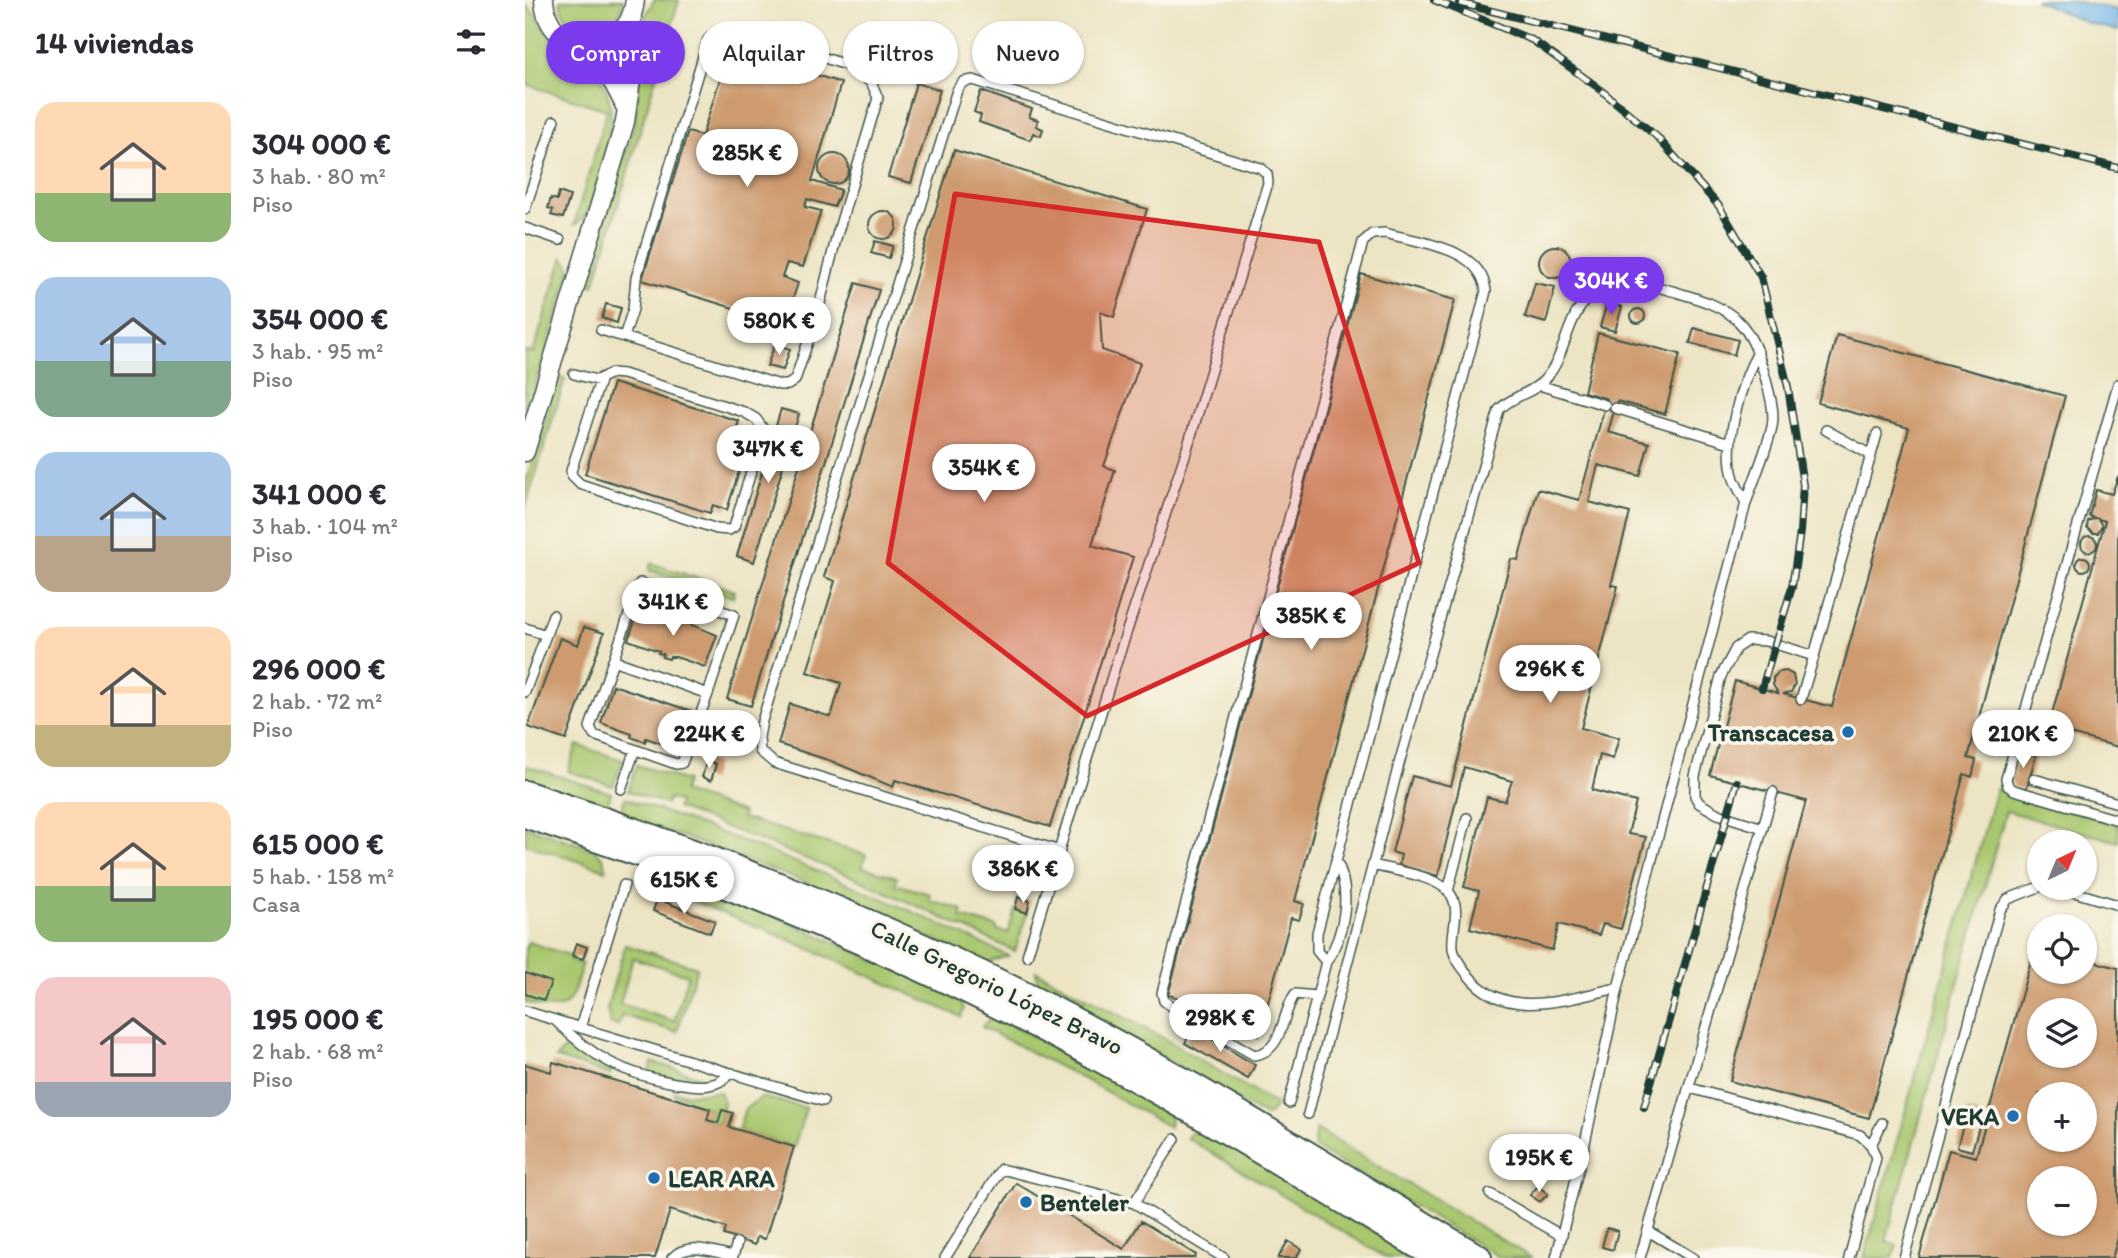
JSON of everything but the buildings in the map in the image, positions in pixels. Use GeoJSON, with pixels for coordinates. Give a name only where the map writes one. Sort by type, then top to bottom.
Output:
{"type":"FeatureCollection","features":[{"type":"Feature","properties":{"kind":"main road","name":"Calle Gregorio López Bravo"},"geometry":{"type":"LineString","coordinates":[[525,794],[621,826],[799,894],[1013,990],[1156,1066],[1478,1258]]}},
{"type":"Feature","properties":{"kind":"main road","name":"Calle Gregorio López Bravo"},"geometry":{"type":"LineString","coordinates":[[525,814],[670,863],[755,896],[864,942],[995,1003],[1171,1097],[1440,1258]]}},
{"type":"Feature","properties":{"kind":"street"},"geometry":{"type":"LineString","coordinates":[[530,0],[546,8]]}},
{"type":"Feature","properties":{"kind":"street"},"geometry":{"type":"LineString","coordinates":[[525,452],[625,122],[625,106],[631,80],[626,44],[636,7]]}},
{"type":"Feature","properties":{"kind":"street"},"geometry":{"type":"LineString","coordinates":[[614,84],[625,106]]}},
{"type":"Feature","properties":{"kind":"lane"},"geometry":{"type":"LineString","coordinates":[[601,330],[780,385],[788,386],[795,380],[817,315],[837,235],[878,98],[863,74],[855,68],[737,29],[725,28],[715,32],[708,40],[661,192],[636,278],[633,309],[624,337]]}},
{"type":"Feature","properties":{"kind":"lane"},"geometry":{"type":"LineString","coordinates":[[1027,956],[1268,183],[1267,174],[1261,168],[973,80],[963,82],[957,90],[762,721],[759,744],[760,751],[774,763],[1059,851]]}},
{"type":"Feature","properties":{"kind":"lane"},"geometry":{"type":"LineString","coordinates":[[525,209],[554,121]]}},
{"type":"Feature","properties":{"kind":"lane"},"geometry":{"type":"LineString","coordinates":[[525,228],[560,240]]}},
{"type":"Feature","properties":{"kind":"lane"},"geometry":{"type":"LineString","coordinates":[[1316,996],[1295,994],[1289,1003],[1274,1045],[1261,1054],[1254,1055],[1172,1007],[1164,1001],[1162,993],[1363,242],[1372,234],[1385,233],[1460,254],[1477,266],[1485,278],[1486,291],[1317,933],[1317,951],[1326,962]]}},
{"type":"Feature","properties":{"kind":"lane"},"geometry":{"type":"LineString","coordinates":[[1308,1114],[1399,764],[1495,419],[1507,401],[1524,396],[1539,385],[1556,365],[1570,321],[1600,289],[1620,283],[1644,283],[1711,302],[1742,323],[1758,352],[1773,415],[1772,428],[1746,503],[1735,554],[1618,988],[1585,1143],[1556,1258]]}},
{"type":"Feature","properties":{"kind":"lane"},"geometry":{"type":"LineString","coordinates":[[1746,503],[1734,477],[1730,443],[1749,369],[1758,352]]}},
{"type":"Feature","properties":{"kind":"lane"},"geometry":{"type":"LineString","coordinates":[[574,374],[600,382]]}},
{"type":"Feature","properties":{"kind":"lane"},"geometry":{"type":"LineString","coordinates":[[623,374],[744,412],[756,419],[764,430],[734,527],[729,530],[717,529],[575,481],[571,471],[600,382],[604,375],[623,374]]}},
{"type":"Feature","properties":{"kind":"lane"},"geometry":{"type":"LineString","coordinates":[[2118,384],[2006,783],[2014,790],[2118,820]]}},
{"type":"Feature","properties":{"kind":"lane"},"geometry":{"type":"LineString","coordinates":[[1539,385],[1730,443]]}},
{"type":"Feature","properties":{"kind":"lane"},"geometry":{"type":"LineString","coordinates":[[1826,430],[1871,455]]}},
{"type":"Feature","properties":{"kind":"lane"},"geometry":{"type":"LineString","coordinates":[[1801,699],[1877,434]]}},
{"type":"Feature","properties":{"kind":"lane"},"geometry":{"type":"LineString","coordinates":[[640,583],[734,615],[708,694],[682,763],[676,764],[635,750],[594,735],[591,731],[590,727],[640,583]]}},
{"type":"Feature","properties":{"kind":"lane"},"geometry":{"type":"LineString","coordinates":[[525,692],[553,615]]}},
{"type":"Feature","properties":{"kind":"lane"},"geometry":{"type":"LineString","coordinates":[[525,628],[546,635]]}},
{"type":"Feature","properties":{"kind":"lane"},"geometry":{"type":"LineString","coordinates":[[1763,828],[1718,814],[1699,803],[1695,796],[1695,776],[1721,676],[1736,648],[1748,640],[1766,641],[1814,656]]}},
{"type":"Feature","properties":{"kind":"lane"},"geometry":{"type":"LineString","coordinates":[[613,660],[708,694]]}},
{"type":"Feature","properties":{"kind":"lane"},"geometry":{"type":"LineString","coordinates":[[621,789],[635,750]]}},
{"type":"Feature","properties":{"kind":"lane"},"geometry":{"type":"LineString","coordinates":[[2034,779],[2118,803]]}},
{"type":"Feature","properties":{"kind":"lane"},"geometry":{"type":"LineString","coordinates":[[1640,1258],[1773,792]]}},
{"type":"Feature","properties":{"kind":"lane"},"geometry":{"type":"LineString","coordinates":[[1448,891],[1467,818]]}},
{"type":"Feature","properties":{"kind":"lane"},"geometry":{"type":"LineString","coordinates":[[1289,1103],[1316,996],[1326,962],[1333,952],[1345,905],[1343,874],[1336,860]]}},
{"type":"Feature","properties":{"kind":"lane"},"geometry":{"type":"LineString","coordinates":[[1373,866],[1430,880],[1448,891],[1456,906],[1453,948],[1460,964],[1473,981],[1504,1002],[1551,1002],[1618,988]]}},
{"type":"Feature","properties":{"kind":"lane"},"geometry":{"type":"LineString","coordinates":[[580,1028],[624,885]]}},
{"type":"Feature","properties":{"kind":"lane"},"geometry":{"type":"LineString","coordinates":[[1904,1258],[2000,910],[2008,899],[2027,892]]}},
{"type":"Feature","properties":{"kind":"lane"},"geometry":{"type":"LineString","coordinates":[[2097,899],[2118,905]]}},
{"type":"Feature","properties":{"kind":"lane"},"geometry":{"type":"LineString","coordinates":[[525,1011],[823,1101]]}},
{"type":"Feature","properties":{"kind":"lane"},"geometry":{"type":"LineString","coordinates":[[555,1020],[590,1053],[643,1077],[681,1084],[707,1085],[715,1084],[732,1073]]}},
{"type":"Feature","properties":{"kind":"lane"},"geometry":{"type":"LineString","coordinates":[[1690,1088],[1835,1126],[1860,1135],[1871,1145],[1876,1158],[1850,1258]]}},
{"type":"Feature","properties":{"kind":"lane"},"geometry":{"type":"LineString","coordinates":[[1871,1145],[1881,1123]]}},
{"type":"Feature","properties":{"kind":"lane"},"geometry":{"type":"LineString","coordinates":[[1134,1203],[1175,1139]]}},
{"type":"Feature","properties":{"kind":"lane"},"geometry":{"type":"LineString","coordinates":[[945,1258],[1002,1169],[1134,1203],[1224,1258]]}},
{"type":"Feature","properties":{"kind":"lane"},"geometry":{"type":"LineString","coordinates":[[1490,1194],[1562,1236]]}},
{"type":"Feature","properties":{"kind":"lane"},"geometry":{"type":"LineString","coordinates":[[1648,1231],[1693,1258]]}},
{"type":"Feature","properties":{"kind":"lane"},"geometry":{"type":"LineString","coordinates":[[672,1258],[681,1250],[695,1248],[733,1256],[737,1243]]}},
{"type":"Feature","properties":{"kind":"highlighted area"},"geometry":{"type":"Polygon","coordinates":[[[955,194],[1319,242],[1419,563],[1087,716],[888,563],[955,194]]]}},
{"type":"Feature","properties":{"kind":"green space"},"geometry":{"type":"Polygon","coordinates":[[[560,0],[623,0],[614,21],[569,21],[563,13],[560,0]]]}},
{"type":"Feature","properties":{"kind":"green space"},"geometry":{"type":"Polygon","coordinates":[[[654,0],[679,0],[673,21],[643,21],[654,0]]]}},
{"type":"Feature","properties":{"kind":"green space"},"geometry":{"type":"Polygon","coordinates":[[[525,5],[546,32],[546,84],[603,84],[610,103],[610,133],[592,199],[584,217],[574,225],[607,110],[525,84],[525,5]]]}},
{"type":"Feature","properties":{"kind":"green space"},"geometry":{"type":"Polygon","coordinates":[[[639,84],[654,84],[594,285],[589,281],[589,275],[634,126],[639,84]]]}},
{"type":"Feature","properties":{"kind":"green space"},"geometry":{"type":"Polygon","coordinates":[[[563,257],[571,268],[525,419],[525,351],[533,353],[563,257]]]}},
{"type":"Feature","properties":{"kind":"green space"},"geometry":{"type":"Polygon","coordinates":[[[559,378],[565,379],[525,509],[525,485],[559,378]]]}},
{"type":"Feature","properties":{"kind":"green space"},"geometry":{"type":"Polygon","coordinates":[[[651,563],[735,591],[733,597],[649,570],[651,563]]]}},
{"type":"Feature","properties":{"kind":"green space"},"geometry":{"type":"Polygon","coordinates":[[[577,745],[623,760],[613,786],[568,771],[577,745]]]}},
{"type":"Feature","properties":{"kind":"green space"},"geometry":{"type":"Polygon","coordinates":[[[637,765],[686,781],[683,792],[743,813],[742,818],[866,855],[862,867],[897,877],[895,884],[930,894],[929,900],[963,910],[961,917],[997,927],[996,930],[1008,933],[1015,909],[1027,913],[1015,951],[860,880],[677,808],[679,802],[669,798],[666,804],[628,791],[637,765]]]}},
{"type":"Feature","properties":{"kind":"green space"},"geometry":{"type":"Polygon","coordinates":[[[527,766],[611,793],[606,807],[525,783],[527,766]]]}},
{"type":"Feature","properties":{"kind":"green space"},"geometry":{"type":"Polygon","coordinates":[[[1996,789],[2118,825],[2118,842],[2097,836],[2097,830],[2075,830],[2006,811],[1886,1241],[1897,1245],[1893,1258],[1864,1258],[1996,789]]]}},
{"type":"Feature","properties":{"kind":"green space"},"geometry":{"type":"Polygon","coordinates":[[[625,798],[819,872],[1008,956],[988,962],[982,961],[797,879],[626,816],[622,808],[625,798]]]}},
{"type":"Feature","properties":{"kind":"green space"},"geometry":{"type":"Polygon","coordinates":[[[525,826],[594,849],[603,858],[606,870],[525,844],[525,826]]]}},
{"type":"Feature","properties":{"kind":"green space"},"geometry":{"type":"Polygon","coordinates":[[[662,874],[692,883],[685,899],[643,883],[649,877],[662,874]]]}},
{"type":"Feature","properties":{"kind":"green space"},"geometry":{"type":"Polygon","coordinates":[[[706,889],[754,907],[959,997],[964,1009],[961,1017],[790,940],[689,900],[693,891],[704,895],[706,889]]]}},
{"type":"Feature","properties":{"kind":"green space"},"geometry":{"type":"Polygon","coordinates":[[[528,942],[572,956],[570,960],[582,964],[575,989],[566,1004],[552,1008],[525,1002],[525,949],[528,942]]]}},
{"type":"Feature","properties":{"kind":"green space"},"geometry":{"type":"Polygon","coordinates":[[[625,945],[697,967],[677,1032],[622,1015],[618,1026],[610,1024],[607,1007],[625,945]],[[633,958],[620,1004],[674,1021],[688,975],[633,958]]]}},
{"type":"Feature","properties":{"kind":"green space"},"geometry":{"type":"Polygon","coordinates":[[[1036,971],[1158,1035],[1275,1104],[1274,1109],[1266,1116],[1046,994],[1038,982],[1036,971]]]}},
{"type":"Feature","properties":{"kind":"green space"},"geometry":{"type":"Polygon","coordinates":[[[997,1017],[1171,1110],[1169,1127],[982,1027],[990,1018],[997,1017]]]}},
{"type":"Feature","properties":{"kind":"green space"},"geometry":{"type":"Polygon","coordinates":[[[566,1047],[611,1071],[610,1075],[556,1058],[566,1047]]]}},
{"type":"Feature","properties":{"kind":"green space"},"geometry":{"type":"Polygon","coordinates":[[[652,1062],[708,1080],[690,1081],[649,1073],[652,1062]]]}},
{"type":"Feature","properties":{"kind":"green space"},"geometry":{"type":"Polygon","coordinates":[[[674,1092],[720,1092],[724,1103],[718,1123],[707,1120],[710,1109],[688,1102],[688,1099],[674,1092]]]}},
{"type":"Feature","properties":{"kind":"green space"},"geometry":{"type":"Polygon","coordinates":[[[762,1097],[806,1108],[794,1147],[738,1130],[745,1109],[762,1097]]]}},
{"type":"Feature","properties":{"kind":"green space"},"geometry":{"type":"Polygon","coordinates":[[[1316,1129],[1532,1258],[1501,1258],[1315,1148],[1316,1129]]]}},
{"type":"Feature","properties":{"kind":"green space"},"geometry":{"type":"Polygon","coordinates":[[[1199,1130],[1205,1131],[1413,1255],[1413,1258],[1387,1258],[1187,1138],[1199,1130]]]}},
{"type":"Feature","properties":{"kind":"water"},"geometry":{"type":"Polygon","coordinates":[[[2035,0],[2065,0],[2118,10],[2118,31],[2087,23],[2035,0]]]}},
{"type":"Feature","properties":{"kind":"railway"},"geometry":{"type":"LineString","coordinates":[[1434,0],[1532,40],[1596,86],[1656,136],[1719,206],[1761,277],[1788,387],[1803,485],[1792,587],[1762,688]]}},
{"type":"Feature","properties":{"kind":"railway"},"geometry":{"type":"LineString","coordinates":[[1460,3],[2118,168]]}},
{"type":"Feature","properties":{"kind":"railway"},"geometry":{"type":"LineString","coordinates":[[1644,1107],[1737,782]]}},
{"type":"Feature","properties":{"kind":"place","name":"Transcacesa"},"geometry":{"type":"Point","coordinates":[1848,732]}},
{"type":"Feature","properties":{"kind":"place","name":"VEKA"},"geometry":{"type":"Point","coordinates":[2013,1116]}},
{"type":"Feature","properties":{"kind":"place","name":"LEAR ARA"},"geometry":{"type":"Point","coordinates":[654,1178]}},
{"type":"Feature","properties":{"kind":"place","name":"Benteler"},"geometry":{"type":"Point","coordinates":[1026,1202]}}]}
